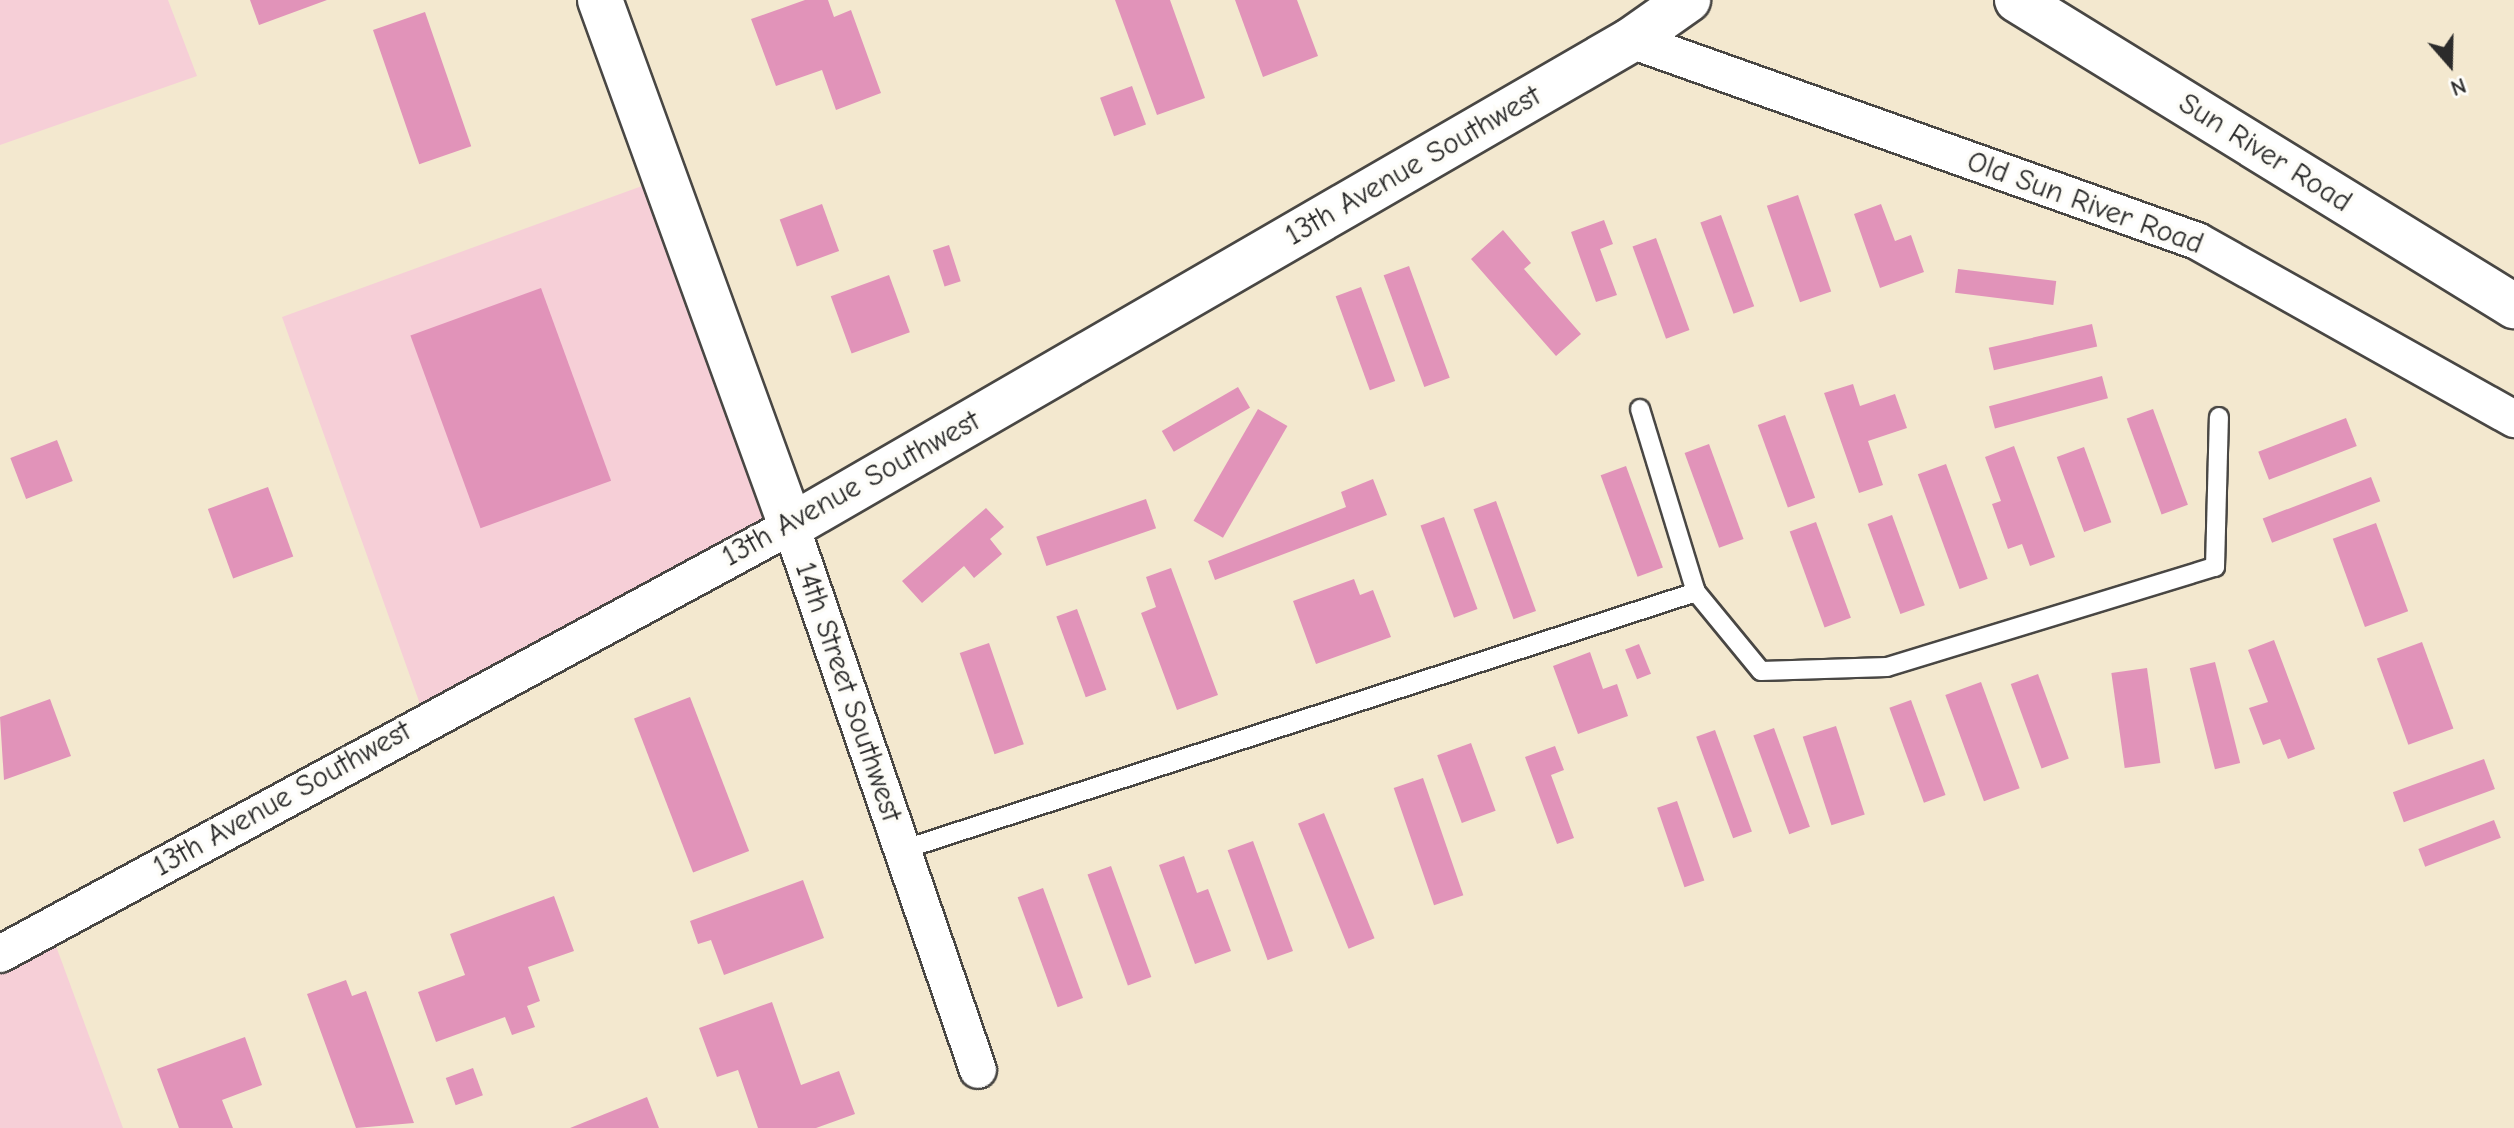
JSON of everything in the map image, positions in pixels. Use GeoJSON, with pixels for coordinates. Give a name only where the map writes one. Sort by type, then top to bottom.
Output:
{"type":"FeatureCollection","features":[{"type":"Feature","properties":{"kind":"street","name":"14th Street Southwest"},"geometry":{"type":"LineString","coordinates":[[600,0],[791,526],[978,1070]]}},
{"type":"Feature","properties":{"kind":"street","name":"13th Avenue Southwest"},"geometry":{"type":"LineString","coordinates":[[0,954],[791,526],[1631,40],[1688,0]]}},
{"type":"Feature","properties":{"kind":"street","name":"Sun River Road"},"geometry":{"type":"LineString","coordinates":[[2017,0],[2514,306]]}},
{"type":"Feature","properties":{"kind":"street","name":"Old Sun River Road"},"geometry":{"type":"LineString","coordinates":[[1631,40],[2197,241],[2514,419]]}},
{"type":"Feature","properties":{"kind":"lane"},"geometry":{"type":"LineString","coordinates":[[1640,409],[1696,592],[1761,671],[1887,667],[2215,567],[2219,417]]}},
{"type":"Feature","properties":{"kind":"lane"},"geometry":{"type":"LineString","coordinates":[[902,850],[1696,592]]}},
{"type":"Feature","properties":{"kind":"shaded area"},"geometry":{"type":"Polygon","coordinates":[[[0,0],[168,0],[197,76],[0,145],[0,0]]]}},
{"type":"Feature","properties":{"kind":"shaded area"},"geometry":{"type":"Polygon","coordinates":[[[664,178],[791,526],[426,721],[282,317],[664,178]]]}},
{"type":"Feature","properties":{"kind":"shaded area"},"geometry":{"type":"Polygon","coordinates":[[[49,927],[123,1128],[0,1128],[0,954],[49,927]]]}},
{"type":"Feature","properties":{"kind":"building"},"geometry":{"type":"Polygon","coordinates":[[[250,0],[327,0],[259,25],[250,0]]]}},
{"type":"Feature","properties":{"kind":"building"},"geometry":{"type":"Polygon","coordinates":[[[805,0],[828,0],[834,17],[851,10],[881,93],[836,110],[822,70],[776,86],[751,19],[805,0]]]}},
{"type":"Feature","properties":{"kind":"building"},"geometry":{"type":"Polygon","coordinates":[[[1115,0],[1170,0],[1205,98],[1157,115],[1115,0]]]}},
{"type":"Feature","properties":{"kind":"building"},"geometry":{"type":"Polygon","coordinates":[[[1235,0],[1297,0],[1318,56],[1263,77],[1235,0]]]}},
{"type":"Feature","properties":{"kind":"building"},"geometry":{"type":"Polygon","coordinates":[[[425,12],[471,146],[419,164],[373,30],[425,12]]]}},
{"type":"Feature","properties":{"kind":"building"},"geometry":{"type":"Polygon","coordinates":[[[1132,86],[1146,125],[1114,136],[1100,98],[1132,86]]]}},
{"type":"Feature","properties":{"kind":"building"},"geometry":{"type":"Polygon","coordinates":[[[1798,195],[1831,291],[1800,302],[1767,206],[1798,195]]]}},
{"type":"Feature","properties":{"kind":"building"},"geometry":{"type":"Polygon","coordinates":[[[822,204],[839,251],[797,266],[780,219],[822,204]]]}},
{"type":"Feature","properties":{"kind":"building"},"geometry":{"type":"Polygon","coordinates":[[[1881,204],[1895,241],[1911,235],[1924,272],[1880,288],[1854,214],[1881,204]]]}},
{"type":"Feature","properties":{"kind":"building"},"geometry":{"type":"Polygon","coordinates":[[[1721,215],[1754,306],[1734,314],[1700,223],[1721,215]]]}},
{"type":"Feature","properties":{"kind":"building"},"geometry":{"type":"Polygon","coordinates":[[[1604,220],[1613,244],[1600,249],[1617,295],[1596,302],[1571,232],[1604,220]]]}},
{"type":"Feature","properties":{"kind":"building"},"geometry":{"type":"Polygon","coordinates":[[[1503,230],[1531,263],[1524,269],[1581,334],[1556,356],[1471,259],[1503,230]]]}},
{"type":"Feature","properties":{"kind":"building"},"geometry":{"type":"Polygon","coordinates":[[[1656,238],[1690,330],[1666,339],[1633,247],[1656,238]]]}},
{"type":"Feature","properties":{"kind":"building"},"geometry":{"type":"Polygon","coordinates":[[[949,245],[961,281],[945,286],[933,250],[949,245]]]}},
{"type":"Feature","properties":{"kind":"building"},"geometry":{"type":"Polygon","coordinates":[[[1409,266],[1450,378],[1424,387],[1384,275],[1409,266]]]}},
{"type":"Feature","properties":{"kind":"building"},"geometry":{"type":"Polygon","coordinates":[[[1958,269],[2056,281],[2053,305],[1955,293],[1958,269]]]}},
{"type":"Feature","properties":{"kind":"building"},"geometry":{"type":"Polygon","coordinates":[[[889,275],[910,332],[852,354],[831,296],[889,275]]]}},
{"type":"Feature","properties":{"kind":"building"},"geometry":{"type":"Polygon","coordinates":[[[1361,287],[1395,381],[1370,390],[1336,296],[1361,287]]]}},
{"type":"Feature","properties":{"kind":"building"},"geometry":{"type":"Polygon","coordinates":[[[541,288],[611,481],[480,528],[410,336],[541,288]]]}},
{"type":"Feature","properties":{"kind":"building"},"geometry":{"type":"Polygon","coordinates":[[[2092,324],[2097,346],[1994,370],[1989,348],[2092,324]]]}},
{"type":"Feature","properties":{"kind":"building"},"geometry":{"type":"Polygon","coordinates":[[[2102,376],[2108,398],[1995,428],[1989,406],[2102,376]]]}},
{"type":"Feature","properties":{"kind":"building"},"geometry":{"type":"Polygon","coordinates":[[[1853,384],[1860,406],[1895,394],[1907,428],[1868,441],[1883,485],[1859,493],[1824,393],[1853,384]]]}},
{"type":"Feature","properties":{"kind":"building"},"geometry":{"type":"Polygon","coordinates":[[[1238,387],[1250,408],[1174,452],[1162,431],[1238,387]]]}},
{"type":"Feature","properties":{"kind":"building"},"geometry":{"type":"Polygon","coordinates":[[[1258,409],[1287,426],[1223,538],[1194,521],[1258,409]]]}},
{"type":"Feature","properties":{"kind":"building"},"geometry":{"type":"Polygon","coordinates":[[[2153,409],[2188,505],[2162,514],[2127,419],[2153,409]]]}},
{"type":"Feature","properties":{"kind":"building"},"geometry":{"type":"Polygon","coordinates":[[[1785,415],[1815,498],[1788,508],[1758,425],[1785,415]]]}},
{"type":"Feature","properties":{"kind":"building"},"geometry":{"type":"Polygon","coordinates":[[[2346,418],[2357,446],[2269,480],[2258,452],[2346,418]]]}},
{"type":"Feature","properties":{"kind":"building"},"geometry":{"type":"Polygon","coordinates":[[[57,440],[73,481],[26,499],[10,458],[57,440]]]}},
{"type":"Feature","properties":{"kind":"building"},"geometry":{"type":"Polygon","coordinates":[[[1709,444],[1744,539],[1719,548],[1685,453],[1709,444]]]}},
{"type":"Feature","properties":{"kind":"building"},"geometry":{"type":"Polygon","coordinates":[[[2014,446],[2055,557],[2030,566],[2022,544],[2008,549],[1992,504],[2001,501],[1985,457],[2014,446]]]}},
{"type":"Feature","properties":{"kind":"building"},"geometry":{"type":"Polygon","coordinates":[[[2084,447],[2111,522],[2084,532],[2057,457],[2084,447]]]}},
{"type":"Feature","properties":{"kind":"building"},"geometry":{"type":"Polygon","coordinates":[[[1946,464],[1988,579],[1960,589],[1918,474],[1946,464]]]}},
{"type":"Feature","properties":{"kind":"building"},"geometry":{"type":"Polygon","coordinates":[[[1626,466],[1663,567],[1638,577],[1601,475],[1626,466]]]}},
{"type":"Feature","properties":{"kind":"building"},"geometry":{"type":"Polygon","coordinates":[[[2371,477],[2380,501],[2272,543],[2263,519],[2371,477]]]}},
{"type":"Feature","properties":{"kind":"building"},"geometry":{"type":"Polygon","coordinates":[[[1373,479],[1387,515],[1215,580],[1208,561],[1346,507],[1341,492],[1373,479]]]}},
{"type":"Feature","properties":{"kind":"building"},"geometry":{"type":"Polygon","coordinates":[[[268,487],[293,557],[233,578],[208,509],[268,487]]]}},
{"type":"Feature","properties":{"kind":"building"},"geometry":{"type":"Polygon","coordinates":[[[1146,499],[1156,528],[1046,566],[1036,537],[1146,499]]]}},
{"type":"Feature","properties":{"kind":"building"},"geometry":{"type":"Polygon","coordinates":[[[1496,501],[1536,611],[1513,619],[1473,509],[1496,501]]]}},
{"type":"Feature","properties":{"kind":"building"},"geometry":{"type":"Polygon","coordinates":[[[986,508],[1004,527],[990,539],[1002,554],[974,578],[964,566],[922,603],[902,581],[986,508]]]}},
{"type":"Feature","properties":{"kind":"building"},"geometry":{"type":"Polygon","coordinates":[[[1892,515],[1925,605],[1900,614],[1868,524],[1892,515]]]}},
{"type":"Feature","properties":{"kind":"building"},"geometry":{"type":"Polygon","coordinates":[[[1444,517],[1478,609],[1454,618],[1421,526],[1444,517]]]}},
{"type":"Feature","properties":{"kind":"building"},"geometry":{"type":"Polygon","coordinates":[[[1816,522],[1851,618],[1825,627],[1790,532],[1816,522]]]}},
{"type":"Feature","properties":{"kind":"building"},"geometry":{"type":"Polygon","coordinates":[[[2376,523],[2408,611],[2365,627],[2333,539],[2376,523]]]}},
{"type":"Feature","properties":{"kind":"building"},"geometry":{"type":"Polygon","coordinates":[[[1171,568],[1218,695],[1177,710],[1141,613],[1156,607],[1146,577],[1171,568]]]}},
{"type":"Feature","properties":{"kind":"building"},"geometry":{"type":"Polygon","coordinates":[[[1354,579],[1360,595],[1373,590],[1391,637],[1316,664],[1293,601],[1354,579]]]}},
{"type":"Feature","properties":{"kind":"building"},"geometry":{"type":"Polygon","coordinates":[[[1077,609],[1106,690],[1086,697],[1056,617],[1077,609]]]}},
{"type":"Feature","properties":{"kind":"building"},"geometry":{"type":"Polygon","coordinates":[[[2274,640],[2315,749],[2288,759],[2280,739],[2263,745],[2249,708],[2268,702],[2248,650],[2274,640]]]}},
{"type":"Feature","properties":{"kind":"building"},"geometry":{"type":"Polygon","coordinates":[[[2422,642],[2453,728],[2408,745],[2377,658],[2422,642]]]}},
{"type":"Feature","properties":{"kind":"building"},"geometry":{"type":"Polygon","coordinates":[[[989,643],[1024,744],[995,754],[960,653],[989,643]]]}},
{"type":"Feature","properties":{"kind":"building"},"geometry":{"type":"Polygon","coordinates":[[[1639,644],[1651,674],[1637,679],[1625,650],[1639,644]]]}},
{"type":"Feature","properties":{"kind":"building"},"geometry":{"type":"Polygon","coordinates":[[[1590,652],[1603,689],[1617,684],[1628,716],[1578,734],[1553,666],[1590,652]]]}},
{"type":"Feature","properties":{"kind":"building"},"geometry":{"type":"Polygon","coordinates":[[[2215,662],[2240,763],[2215,769],[2190,668],[2215,662]]]}},
{"type":"Feature","properties":{"kind":"building"},"geometry":{"type":"Polygon","coordinates":[[[2147,668],[2160,763],[2125,768],[2111,673],[2147,668]]]}},
{"type":"Feature","properties":{"kind":"building"},"geometry":{"type":"Polygon","coordinates":[[[2038,674],[2069,759],[2042,768],[2011,684],[2038,674]]]}},
{"type":"Feature","properties":{"kind":"building"},"geometry":{"type":"Polygon","coordinates":[[[1981,682],[2020,788],[1984,801],[1945,695],[1981,682]]]}},
{"type":"Feature","properties":{"kind":"building"},"geometry":{"type":"Polygon","coordinates":[[[690,697],[749,851],[693,873],[634,719],[690,697]]]}},
{"type":"Feature","properties":{"kind":"building"},"geometry":{"type":"Polygon","coordinates":[[[50,699],[71,756],[4,780],[0,717],[50,699]]]}},
{"type":"Feature","properties":{"kind":"building"},"geometry":{"type":"Polygon","coordinates":[[[1911,700],[1946,795],[1924,803],[1889,708],[1911,700]]]}},
{"type":"Feature","properties":{"kind":"building"},"geometry":{"type":"Polygon","coordinates":[[[1836,726],[1865,814],[1831,825],[1803,737],[1836,726]]]}},
{"type":"Feature","properties":{"kind":"building"},"geometry":{"type":"Polygon","coordinates":[[[1774,728],[1810,827],[1789,834],[1753,736],[1774,728]]]}},
{"type":"Feature","properties":{"kind":"building"},"geometry":{"type":"Polygon","coordinates":[[[1715,730],[1752,831],[1733,838],[1696,737],[1715,730]]]}},
{"type":"Feature","properties":{"kind":"building"},"geometry":{"type":"Polygon","coordinates":[[[1471,743],[1496,811],[1462,823],[1437,755],[1471,743]]]}},
{"type":"Feature","properties":{"kind":"building"},"geometry":{"type":"Polygon","coordinates":[[[1555,746],[1564,770],[1551,775],[1574,838],[1557,844],[1525,757],[1555,746]]]}},
{"type":"Feature","properties":{"kind":"building"},"geometry":{"type":"Polygon","coordinates":[[[2484,759],[2495,789],[2404,822],[2393,792],[2484,759]]]}},
{"type":"Feature","properties":{"kind":"building"},"geometry":{"type":"Polygon","coordinates":[[[1423,778],[1463,895],[1434,905],[1394,788],[1423,778]]]}},
{"type":"Feature","properties":{"kind":"building"},"geometry":{"type":"Polygon","coordinates":[[[1677,801],[1704,880],[1684,887],[1657,808],[1677,801]]]}},
{"type":"Feature","properties":{"kind":"building"},"geometry":{"type":"Polygon","coordinates":[[[1324,813],[1375,938],[1349,949],[1298,823],[1324,813]]]}},
{"type":"Feature","properties":{"kind":"building"},"geometry":{"type":"Polygon","coordinates":[[[2494,820],[2501,838],[2425,867],[2418,849],[2494,820]]]}},
{"type":"Feature","properties":{"kind":"building"},"geometry":{"type":"Polygon","coordinates":[[[1253,841],[1293,951],[1268,960],[1228,850],[1253,841]]]}},
{"type":"Feature","properties":{"kind":"building"},"geometry":{"type":"Polygon","coordinates":[[[1184,856],[1197,893],[1208,889],[1231,951],[1195,964],[1159,865],[1184,856]]]}},
{"type":"Feature","properties":{"kind":"building"},"geometry":{"type":"Polygon","coordinates":[[[1111,866],[1151,977],[1128,985],[1088,875],[1111,866]]]}},
{"type":"Feature","properties":{"kind":"building"},"geometry":{"type":"Polygon","coordinates":[[[803,880],[824,938],[724,975],[711,940],[698,944],[690,921],[803,880]]]}},
{"type":"Feature","properties":{"kind":"building"},"geometry":{"type":"Polygon","coordinates":[[[1043,888],[1083,998],[1058,1007],[1018,897],[1043,888]]]}},
{"type":"Feature","properties":{"kind":"building"},"geometry":{"type":"Polygon","coordinates":[[[554,896],[574,951],[528,967],[540,1001],[527,1006],[535,1027],[512,1035],[505,1017],[436,1042],[418,992],[465,975],[450,934],[554,896]]]}},
{"type":"Feature","properties":{"kind":"building"},"geometry":{"type":"Polygon","coordinates":[[[346,980],[352,996],[366,991],[414,1123],[356,1128],[307,994],[346,980]]]}},
{"type":"Feature","properties":{"kind":"building"},"geometry":{"type":"Polygon","coordinates":[[[772,1002],[801,1085],[839,1071],[855,1114],[816,1128],[758,1128],[738,1070],[717,1077],[699,1028],[772,1002]]]}},
{"type":"Feature","properties":{"kind":"building"},"geometry":{"type":"Polygon","coordinates":[[[245,1037],[262,1085],[222,1100],[233,1128],[179,1128],[157,1069],[245,1037]]]}},
{"type":"Feature","properties":{"kind":"building"},"geometry":{"type":"Polygon","coordinates":[[[473,1068],[483,1095],[456,1105],[446,1078],[473,1068]]]}},
{"type":"Feature","properties":{"kind":"building"},"geometry":{"type":"Polygon","coordinates":[[[647,1097],[659,1128],[570,1128],[647,1097]]]}}]}
